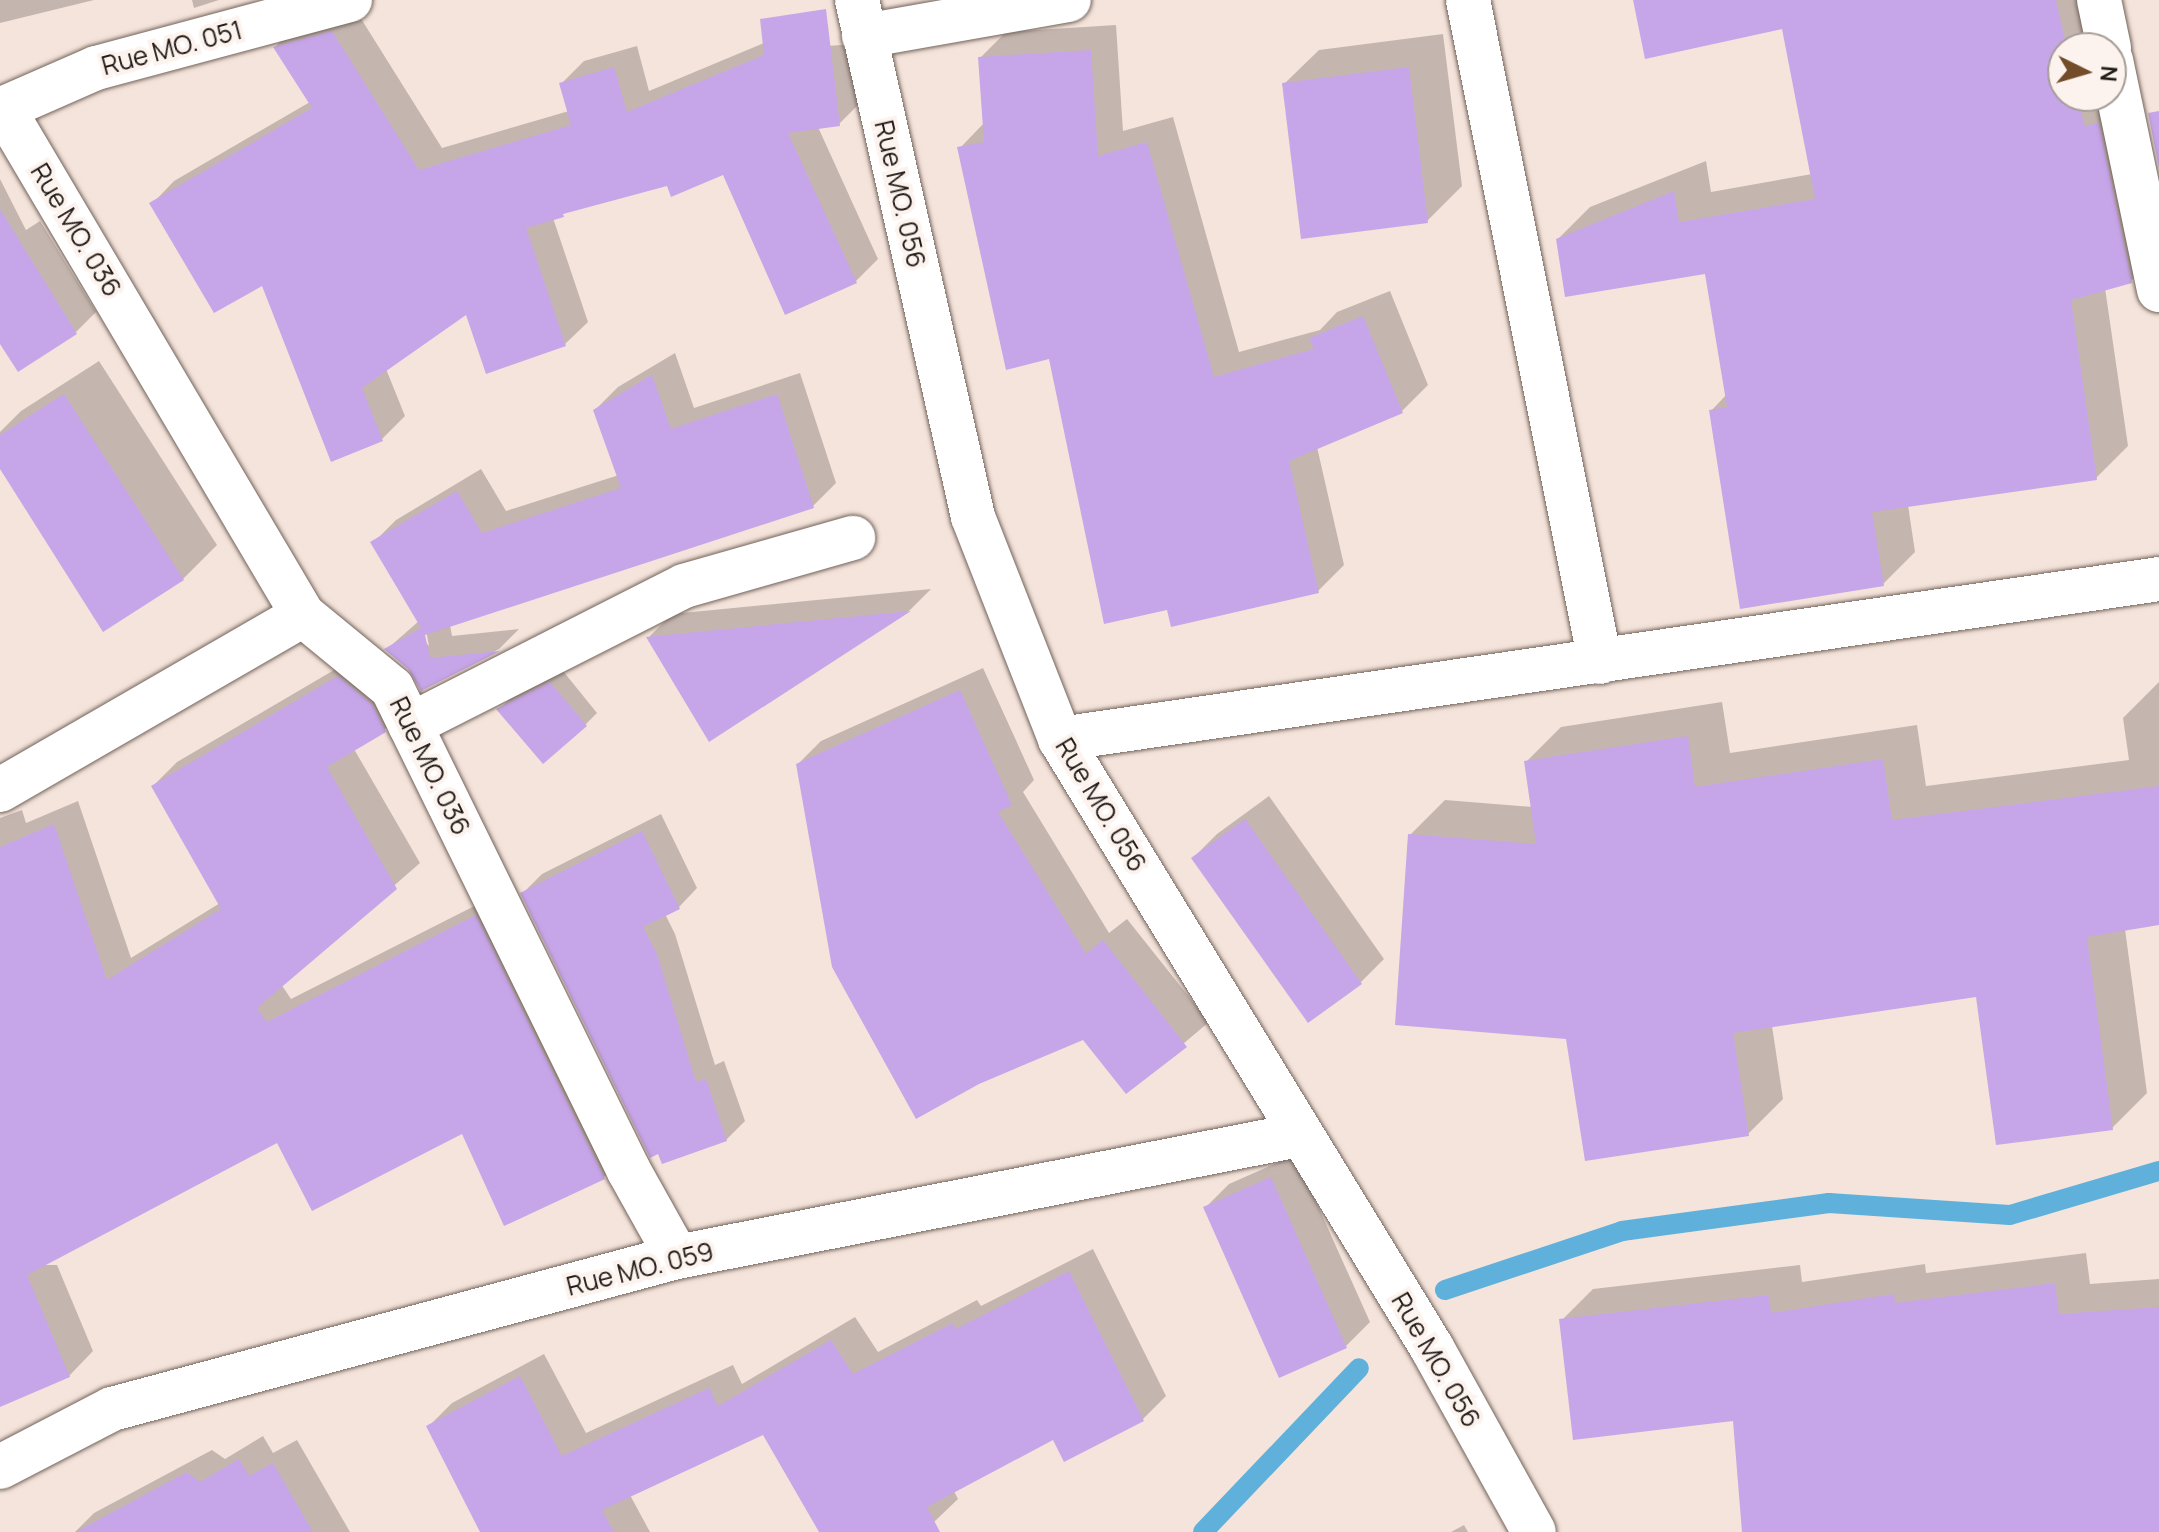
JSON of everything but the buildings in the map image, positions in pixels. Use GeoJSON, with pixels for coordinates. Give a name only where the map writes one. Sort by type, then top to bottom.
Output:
{"type":"FeatureCollection","features":[{"type":"Feature","properties":{"kind":"street","name":"Rue MO. 051"},"geometry":{"type":"LineString","coordinates":[[2,109],[96,68],[350,0]]}},
{"type":"Feature","properties":{"kind":"street"},"geometry":{"type":"LineString","coordinates":[[861,18],[1069,0]]}},
{"type":"Feature","properties":{"kind":"street"},"geometry":{"type":"LineString","coordinates":[[1468,0],[1600,662]]}},
{"type":"Feature","properties":{"kind":"street"},"geometry":{"type":"LineString","coordinates":[[2099,0],[2106,32]]}},
{"type":"Feature","properties":{"kind":"street","name":"Rue MO. 056"},"geometry":{"type":"LineString","coordinates":[[861,18],[973,517],[1060,739],[1299,1135],[1432,1348],[1534,1532]]}},
{"type":"Feature","properties":{"kind":"street","name":"Rue MO. 036"},"geometry":{"type":"LineString","coordinates":[[2,109],[303,615],[392,688],[629,1171],[677,1257]]}},
{"type":"Feature","properties":{"kind":"street"},"geometry":{"type":"LineString","coordinates":[[2122,112],[2159,290]]}},
{"type":"Feature","properties":{"kind":"street"},"geometry":{"type":"LineString","coordinates":[[410,725],[684,586],[853,538]]}},
{"type":"Feature","properties":{"kind":"street"},"geometry":{"type":"LineString","coordinates":[[1060,739],[2159,579]]}},
{"type":"Feature","properties":{"kind":"street"},"geometry":{"type":"LineString","coordinates":[[0,790],[303,615]]}},
{"type":"Feature","properties":{"kind":"street","name":"Rue MO. 059"},"geometry":{"type":"LineString","coordinates":[[0,1467],[112,1409],[677,1257],[1299,1135]]}},
{"type":"Feature","properties":{"kind":"waterway"},"geometry":{"type":"LineString","coordinates":[[1445,1290],[1622,1231],[1829,1203],[2010,1215],[2159,1171]]}},
{"type":"Feature","properties":{"kind":"waterway"},"geometry":{"type":"LineString","coordinates":[[1203,1532],[1359,1368]]}}]}
